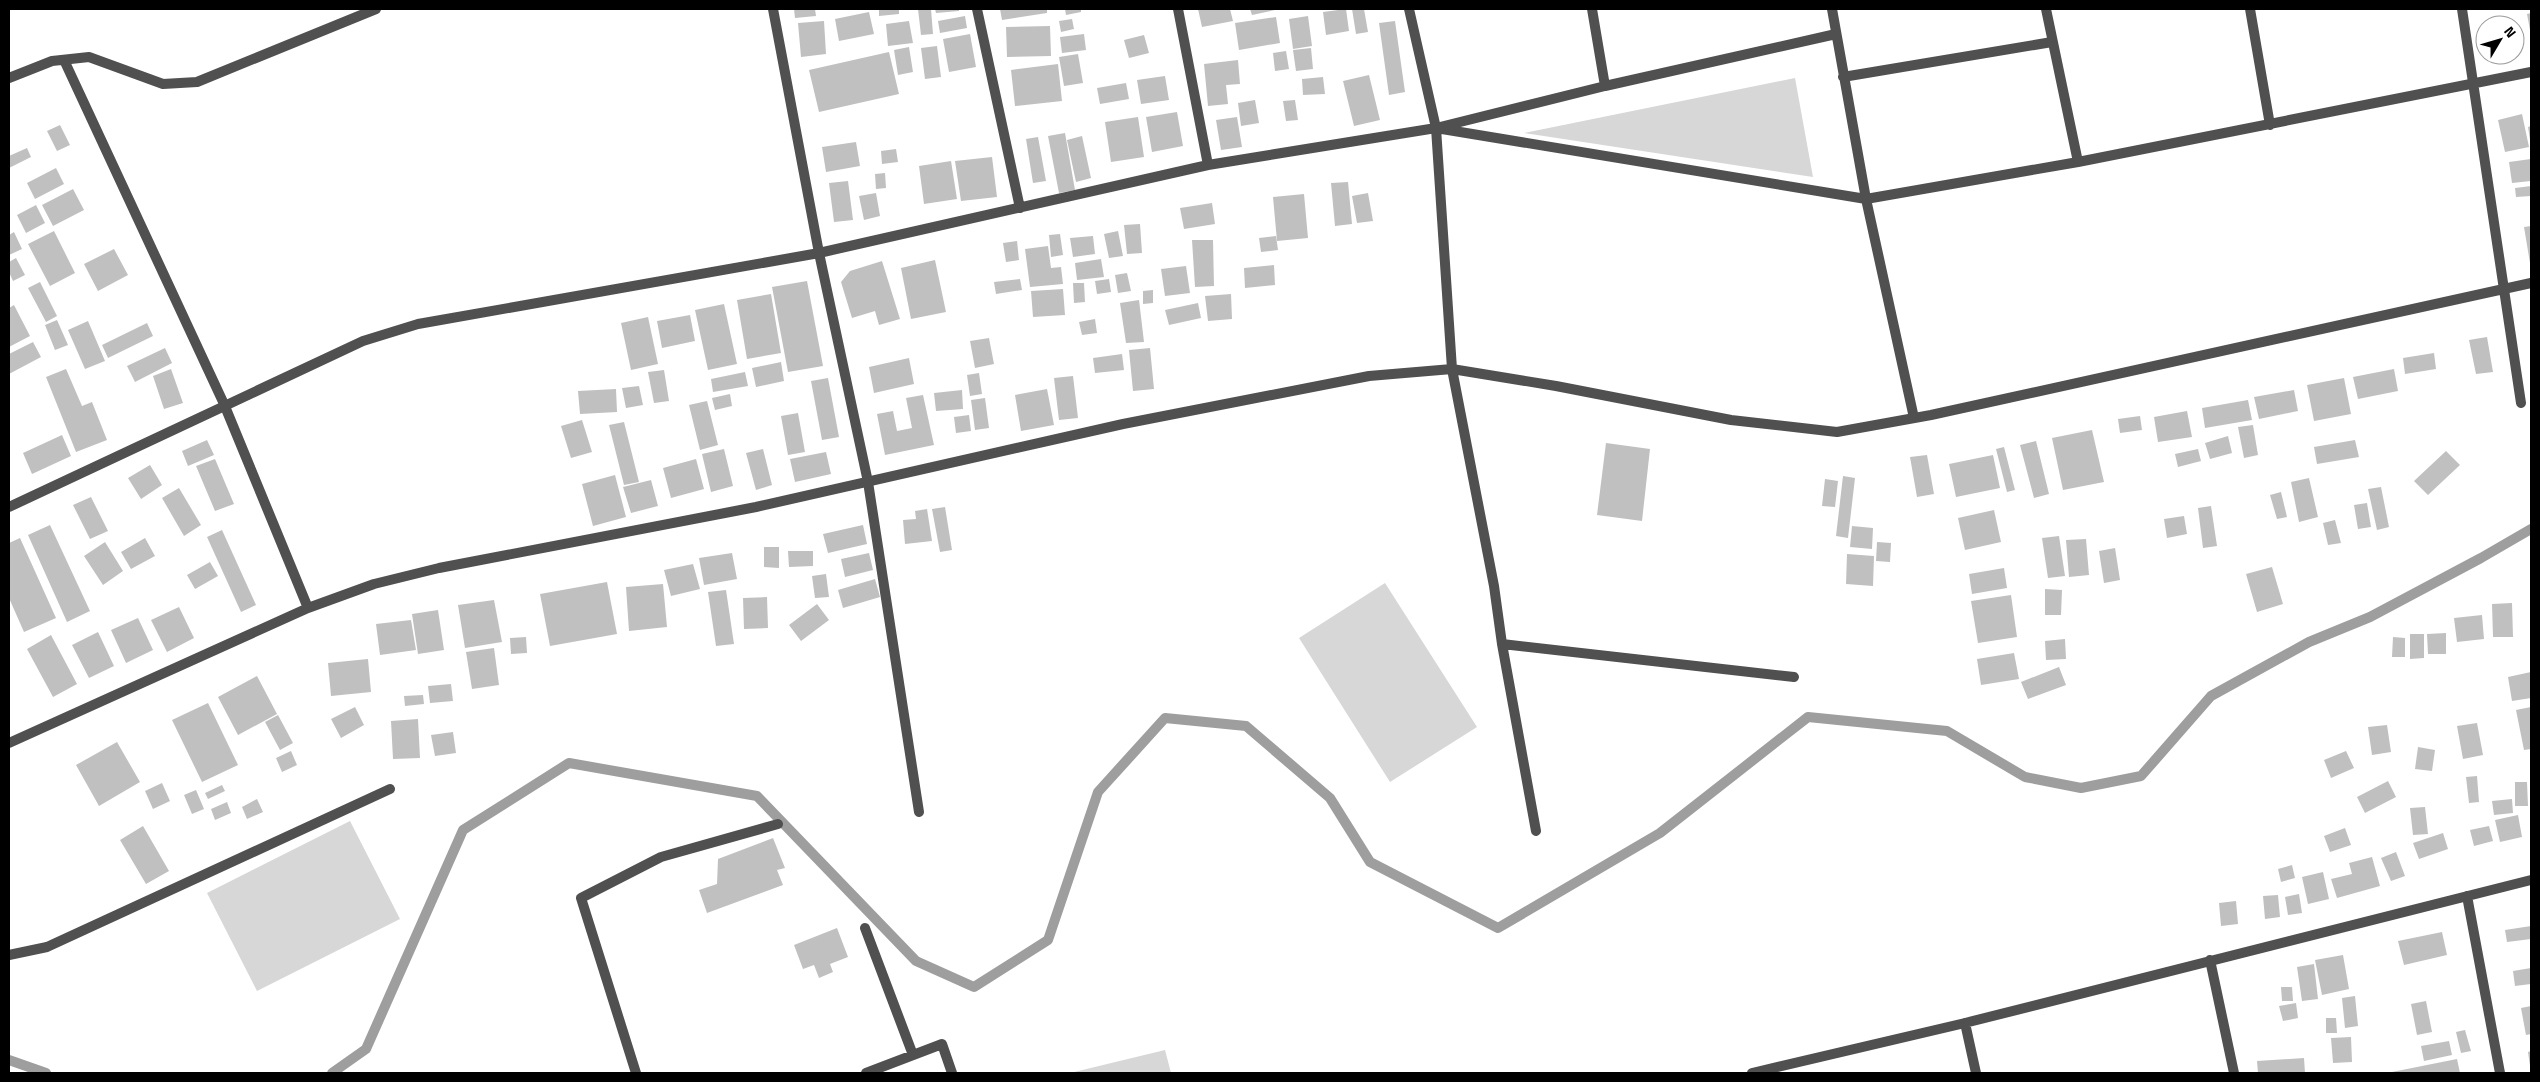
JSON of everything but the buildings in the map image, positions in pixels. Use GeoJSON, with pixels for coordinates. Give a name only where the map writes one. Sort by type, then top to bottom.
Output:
{"type":"FeatureCollection","features":[{"type":"Feature","properties":{"kind":"street"},"geometry":{"type":"LineString","coordinates":[[9,78],[52,61],[89,57],[163,84],[197,82],[376,9]]}},
{"type":"Feature","properties":{"kind":"street"},"geometry":{"type":"LineString","coordinates":[[772,9],[819,253],[868,482],[919,812]]}},
{"type":"Feature","properties":{"kind":"street"},"geometry":{"type":"LineString","coordinates":[[978,9],[1020,208]]}},
{"type":"Feature","properties":{"kind":"street"},"geometry":{"type":"LineString","coordinates":[[1178,9],[1208,165]]}},
{"type":"Feature","properties":{"kind":"street"},"geometry":{"type":"LineString","coordinates":[[1409,9],[1436,128],[1452,370],[1494,586],[1502,644],[1536,830]]}},
{"type":"Feature","properties":{"kind":"street"},"geometry":{"type":"LineString","coordinates":[[1592,9],[1605,86]]}},
{"type":"Feature","properties":{"kind":"street"},"geometry":{"type":"LineString","coordinates":[[1832,9],[1866,200],[1914,418]]}},
{"type":"Feature","properties":{"kind":"street"},"geometry":{"type":"LineString","coordinates":[[2046,9],[2078,162]]}},
{"type":"Feature","properties":{"kind":"street"},"geometry":{"type":"LineString","coordinates":[[2250,9],[2270,124]]}},
{"type":"Feature","properties":{"kind":"street"},"geometry":{"type":"LineString","coordinates":[[2462,9],[2521,402]]}},
{"type":"Feature","properties":{"kind":"street"},"geometry":{"type":"LineString","coordinates":[[9,508],[224,404],[363,341],[418,324],[819,253],[1208,165],[1436,128],[1605,86],[1836,34]]}},
{"type":"Feature","properties":{"kind":"street"},"geometry":{"type":"LineString","coordinates":[[1843,77],[2052,42]]}},
{"type":"Feature","properties":{"kind":"street"},"geometry":{"type":"LineString","coordinates":[[64,60],[224,404],[308,608]]}},
{"type":"Feature","properties":{"kind":"street"},"geometry":{"type":"LineString","coordinates":[[1436,128],[1866,200],[2078,162],[2531,72]]}},
{"type":"Feature","properties":{"kind":"street"},"geometry":{"type":"LineString","coordinates":[[9,743],[308,608],[374,584],[439,568],[756,507],[1123,424],[1369,376],[1452,370],[1556,386],[1731,420],[1837,432],[1914,418],[2503,287],[2531,283]]}},
{"type":"Feature","properties":{"kind":"street"},"geometry":{"type":"LineString","coordinates":[[1502,644],[1794,677]]}},
{"type":"Feature","properties":{"kind":"street"},"geometry":{"type":"LineString","coordinates":[[9,954],[47,947],[390,788]]}},
{"type":"Feature","properties":{"kind":"street"},"geometry":{"type":"LineString","coordinates":[[636,1073],[580,898],[661,857],[778,824]]}},
{"type":"Feature","properties":{"kind":"street"},"geometry":{"type":"LineString","coordinates":[[1752,1073],[1966,1023],[2531,880]]}},
{"type":"Feature","properties":{"kind":"street"},"geometry":{"type":"LineString","coordinates":[[2467,896],[2500,1073]]}},
{"type":"Feature","properties":{"kind":"street"},"geometry":{"type":"LineString","coordinates":[[865,928],[913,1055]]}},
{"type":"Feature","properties":{"kind":"street"},"geometry":{"type":"LineString","coordinates":[[2210,960],[2234,1073]]}},
{"type":"Feature","properties":{"kind":"street"},"geometry":{"type":"LineString","coordinates":[[1966,1023],[1976,1073]]}},
{"type":"Feature","properties":{"kind":"street"},"geometry":{"type":"LineString","coordinates":[[866,1073],[942,1044],[952,1073]]}},
{"type":"Feature","properties":{"kind":"shaded area"},"geometry":{"type":"Polygon","coordinates":[[[1795,78],[1813,177],[1524,133],[1795,78]]]}},
{"type":"Feature","properties":{"kind":"shaded area"},"geometry":{"type":"Polygon","coordinates":[[[1385,583],[1477,727],[1390,782],[1299,638],[1385,583]]]}},
{"type":"Feature","properties":{"kind":"shaded area"},"geometry":{"type":"Polygon","coordinates":[[[350,821],[400,919],[257,991],[207,893],[350,821]]]}},
{"type":"Feature","properties":{"kind":"shaded area"},"geometry":{"type":"Polygon","coordinates":[[[1165,1050],[1171,1073],[1070,1073],[1165,1050]]]}},
{"type":"Feature","properties":{"kind":"waterway"},"geometry":{"type":"LineString","coordinates":[[332,1073],[366,1049],[463,830],[569,763],[757,796],[916,961],[974,987],[1048,940],[1098,792],[1165,718],[1246,726],[1330,798],[1370,862],[1498,928],[1660,833],[1808,717],[1947,731],[2025,777],[2081,788],[2141,776],[2211,696],[2309,642],[2370,617],[2531,529]]}},
{"type":"Feature","properties":{"kind":"waterway"},"geometry":{"type":"LineString","coordinates":[[9,1060],[46,1073]]}}]}
